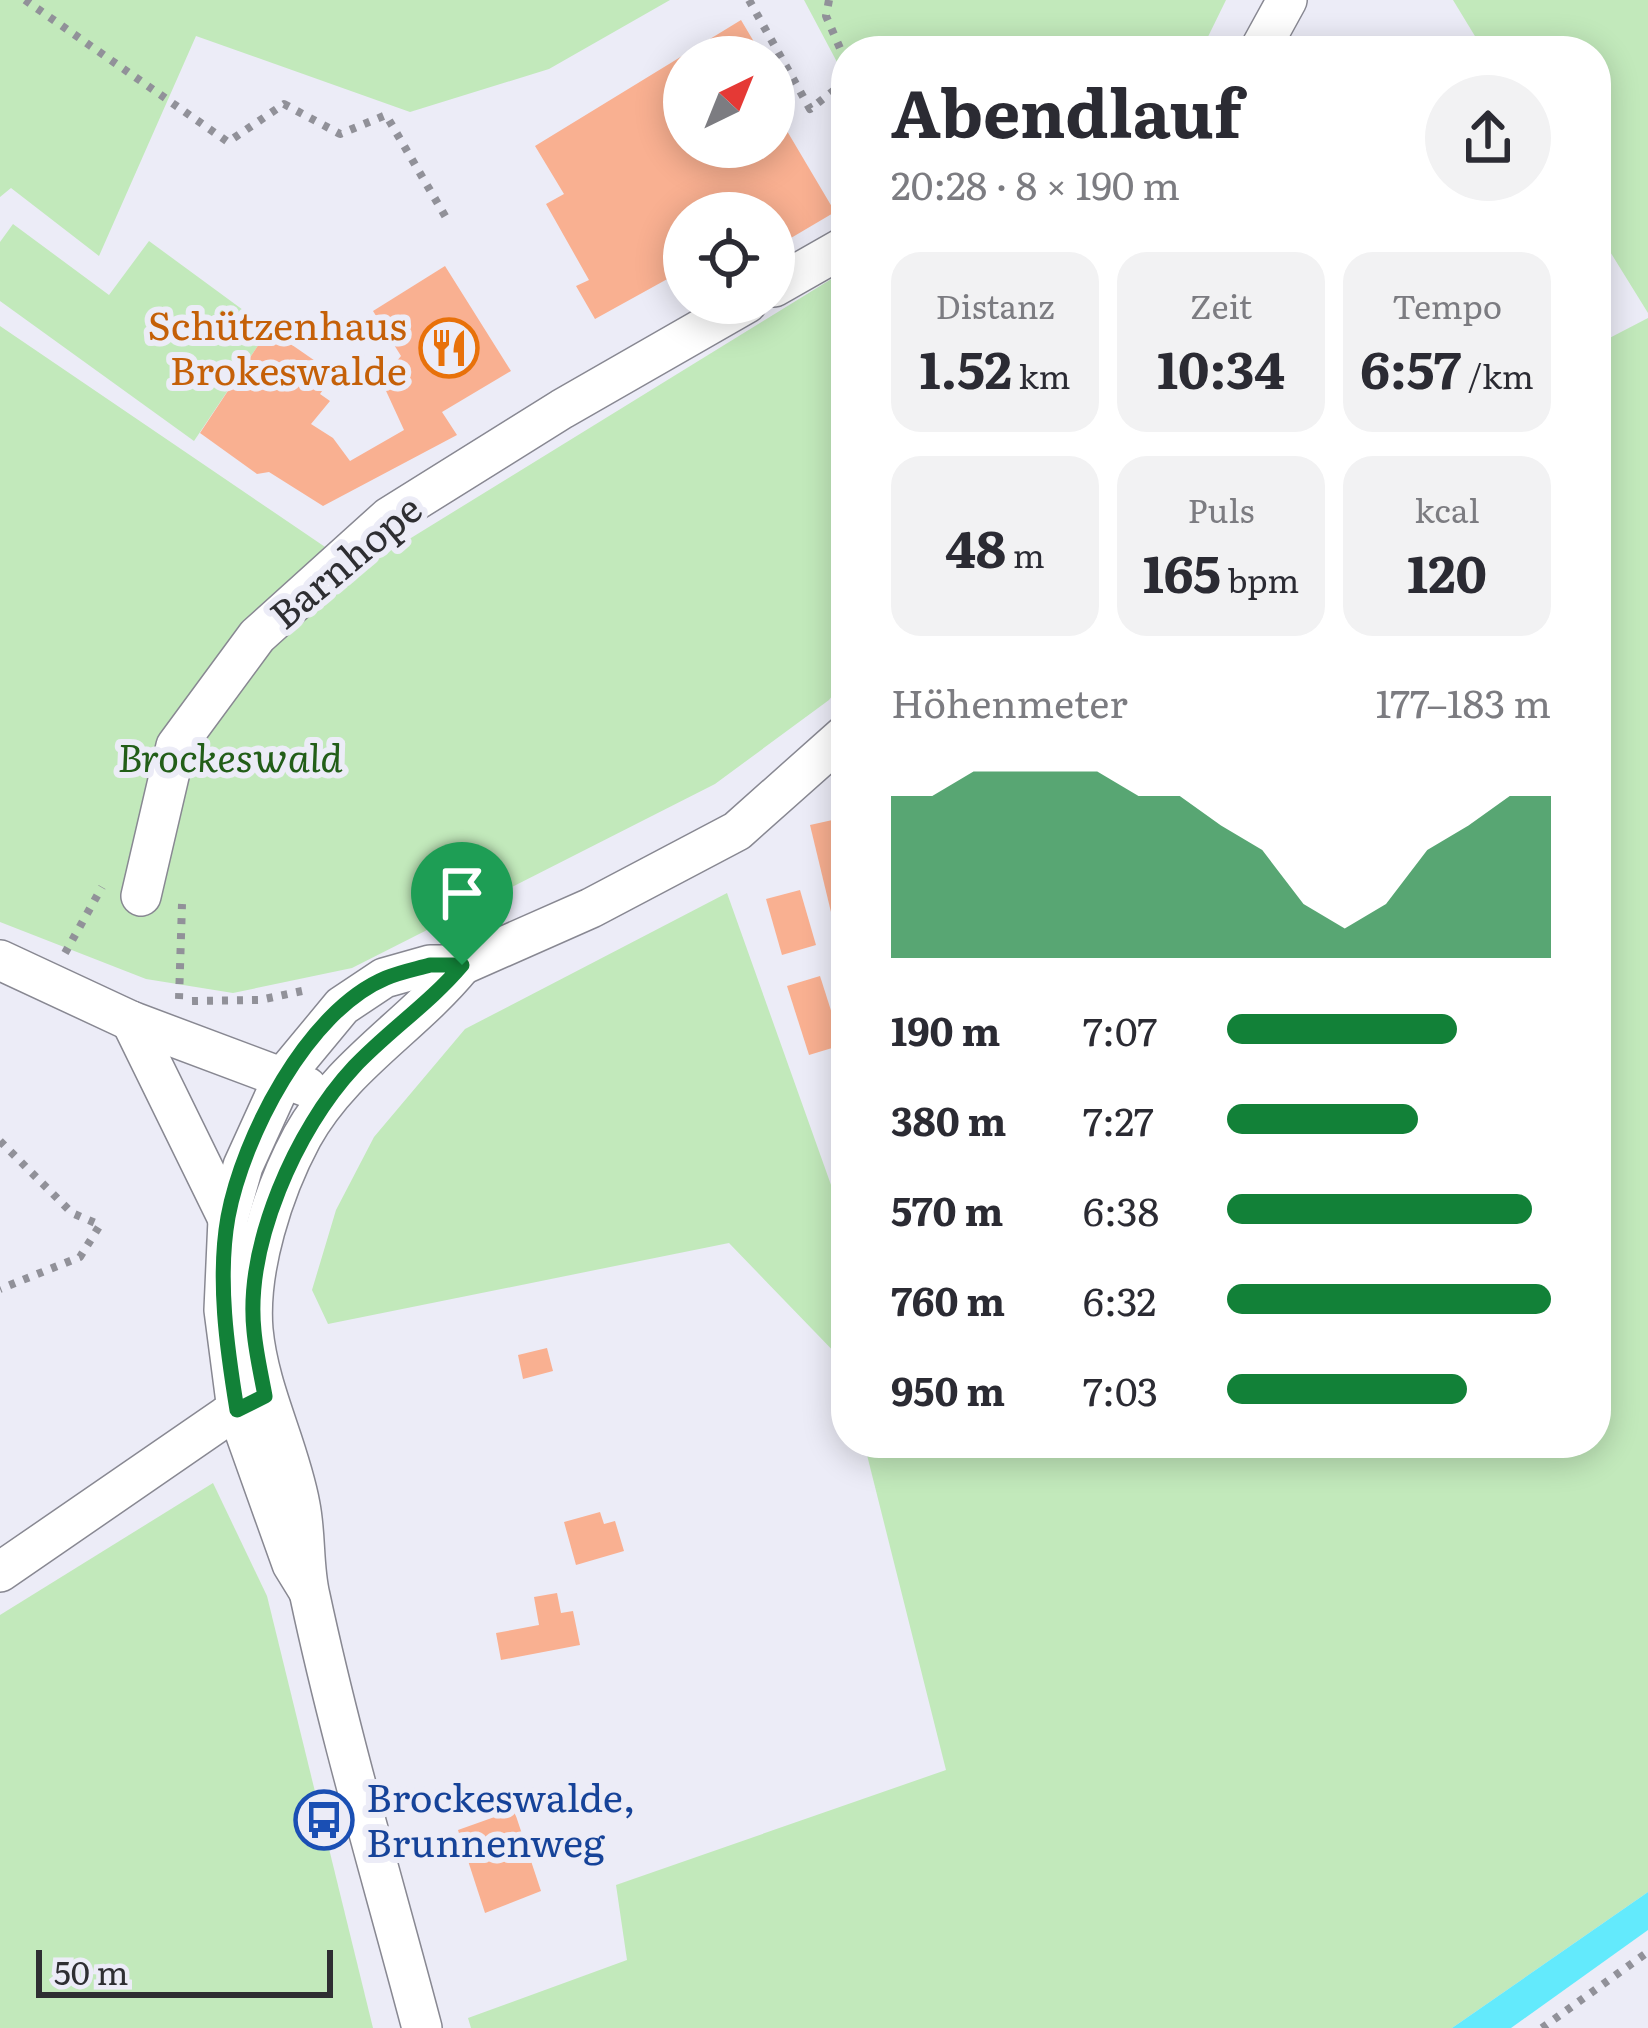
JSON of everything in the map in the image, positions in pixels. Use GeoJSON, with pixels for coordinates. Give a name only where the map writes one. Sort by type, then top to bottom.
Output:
{"type":"FeatureCollection","features":[{"type":"Feature","properties":{"kind":"street"},"geometry":{"type":"LineString","coordinates":[[795,275],[831,255]]}},
{"type":"Feature","properties":{"kind":"street","name":"Barnhope"},"geometry":{"type":"LineString","coordinates":[[141,896],[176,746],[257,636],[389,518],[562,409],[710,324]]}},
{"type":"Feature","properties":{"kind":"street"},"geometry":{"type":"LineString","coordinates":[[251,1403],[259,1263],[279,1190],[302,1138],[328,1098],[462,965],[591,908],[737,832],[831,747]]}},
{"type":"Feature","properties":{"kind":"street"},"geometry":{"type":"LineString","coordinates":[[0,960],[131,1022],[284,1076],[328,1098]]}},
{"type":"Feature","properties":{"kind":"street"},"geometry":{"type":"LineString","coordinates":[[422,2028],[308,1590],[303,1525],[290,1457],[251,1403],[224,1310],[228,1219],[243,1166],[284,1076],[342,1006],[384,978],[430,965],[462,965]]}},
{"type":"Feature","properties":{"kind":"street"},"geometry":{"type":"LineString","coordinates":[[131,1022],[228,1219]]}},
{"type":"Feature","properties":{"kind":"street"},"geometry":{"type":"LineString","coordinates":[[0,1572],[251,1403]]}},
{"type":"Feature","properties":{"kind":"path"},"geometry":{"type":"LineString","coordinates":[[26,0],[228,142],[284,104],[340,134],[386,116],[448,221]]}},
{"type":"Feature","properties":{"kind":"path"},"geometry":{"type":"LineString","coordinates":[[749,0],[810,109],[831,93]]}},
{"type":"Feature","properties":{"kind":"path"},"geometry":{"type":"LineString","coordinates":[[829,0],[826,16],[835,36]]}},
{"type":"Feature","properties":{"kind":"path"},"geometry":{"type":"LineString","coordinates":[[60,961],[77,968]]}},
{"type":"Feature","properties":{"kind":"path"},"geometry":{"type":"LineString","coordinates":[[166,997],[260,1000],[307,990]]}},
{"type":"Feature","properties":{"kind":"path"},"geometry":{"type":"LineString","coordinates":[[0,1141],[72,1213],[100,1225],[80,1257],[0,1289]]}},
{"type":"Feature","properties":{"kind":"path"},"geometry":{"type":"LineString","coordinates":[[1542,2028],[1648,1952]]}},
{"type":"Feature","properties":{"kind":"green space"},"geometry":{"type":"Polygon","coordinates":[[[0,0],[670,0],[549,69],[410,112],[196,36],[99,256],[11,188],[0,197],[0,0]]]}},
{"type":"Feature","properties":{"kind":"green space"},"geometry":{"type":"Polygon","coordinates":[[[804,0],[1226,0],[1208,36],[831,36],[831,51],[804,0]]]}},
{"type":"Feature","properties":{"kind":"green space"},"geometry":{"type":"Polygon","coordinates":[[[1453,0],[1648,0],[1648,313],[1611,253],[1611,36],[1475,36],[1453,0]]]}},
{"type":"Feature","properties":{"kind":"green space"},"geometry":{"type":"Polygon","coordinates":[[[13,224],[109,295],[149,241],[269,329],[194,441],[0,301],[0,242],[13,224]]]}},
{"type":"Feature","properties":{"kind":"green space","name":"Brockeswald"},"geometry":{"type":"Polygon","coordinates":[[[831,279],[831,697],[715,784],[352,968],[233,993],[146,979],[0,922],[0,326],[359,570],[758,324],[795,324],[795,301],[831,279]]]}},
{"type":"Feature","properties":{"kind":"green space"},"geometry":{"type":"Polygon","coordinates":[[[1648,318],[1648,1892],[1452,2028],[471,2028],[468,2018],[627,1960],[616,1885],[946,1770],[868,1458],[1611,1458],[1611,337],[1648,318]]]}},
{"type":"Feature","properties":{"kind":"green space"},"geometry":{"type":"Polygon","coordinates":[[[727,893],[831,1185],[831,1349],[729,1243],[328,1324],[312,1290],[336,1210],[374,1137],[465,1029],[727,893]]]}},
{"type":"Feature","properties":{"kind":"green space"},"geometry":{"type":"Polygon","coordinates":[[[213,1483],[267,1596],[373,2028],[0,2028],[0,1615],[213,1483]]]}},
{"type":"Feature","properties":{"kind":"water"},"geometry":{"type":"Polygon","coordinates":[[[1648,1892],[1648,1930],[1511,2028],[1452,2028],[1648,1892]]]}},
{"type":"Feature","properties":{"kind":"building"},"geometry":{"type":"Polygon","coordinates":[[[741,20],[751,36],[715,36],[741,20]]]}},
{"type":"Feature","properties":{"kind":"building"},"geometry":{"type":"Polygon","coordinates":[[[663,68],[663,168],[795,168],[795,144],[831,205],[831,214],[795,236],[795,192],[663,192],[663,281],[595,319],[576,286],[589,280],[546,204],[564,194],[535,146],[663,68]]]}},
{"type":"Feature","properties":{"kind":"building"},"geometry":{"type":"Polygon","coordinates":[[[445,266],[511,371],[442,412],[457,435],[323,506],[269,472],[257,474],[200,433],[269,329],[334,374],[320,394],[330,401],[311,424],[333,438],[350,461],[404,430],[381,380],[401,356],[373,311],[445,266]]]}},
{"type":"Feature","properties":{"kind":"building"},"geometry":{"type":"Polygon","coordinates":[[[831,820],[831,912],[810,825],[831,820]]]}},
{"type":"Feature","properties":{"kind":"building"},"geometry":{"type":"Polygon","coordinates":[[[800,890],[816,945],[782,955],[766,899],[800,890]]]}},
{"type":"Feature","properties":{"kind":"building"},"geometry":{"type":"Polygon","coordinates":[[[820,976],[831,1010],[831,1048],[809,1055],[787,986],[820,976]]]}},
{"type":"Feature","properties":{"kind":"building"},"geometry":{"type":"Polygon","coordinates":[[[547,1348],[553,1371],[523,1379],[518,1355],[547,1348]]]}},
{"type":"Feature","properties":{"kind":"building"},"geometry":{"type":"Polygon","coordinates":[[[600,1512],[604,1524],[615,1521],[624,1551],[576,1565],[564,1522],[600,1512]]]}},
{"type":"Feature","properties":{"kind":"building"},"geometry":{"type":"Polygon","coordinates":[[[557,1593],[561,1613],[573,1611],[580,1645],[501,1660],[496,1633],[539,1625],[534,1597],[557,1593]]]}},
{"type":"Feature","properties":{"kind":"building"},"geometry":{"type":"Polygon","coordinates":[[[514,1810],[541,1891],[485,1913],[458,1830],[514,1810]]]}},
{"type":"Feature","properties":{"kind":"place","name":"Schützenhaus Brokeswalde"},"geometry":{"type":"Point","coordinates":[449,348]}},
{"type":"Feature","properties":{"kind":"place","name":"Brockeswalde, Brunnenweg"},"geometry":{"type":"Point","coordinates":[324,1820]}},
{"type":"Feature","properties":{"kind":"route"},"geometry":{"type":"LineString","coordinates":[[430,965],[462,965],[442,989],[355,1066],[302,1138],[279,1190],[259,1263],[253,1327],[265,1396],[237,1410],[224,1310],[228,1219],[243,1166],[284,1076],[342,1006],[384,978],[430,965]]}}]}
